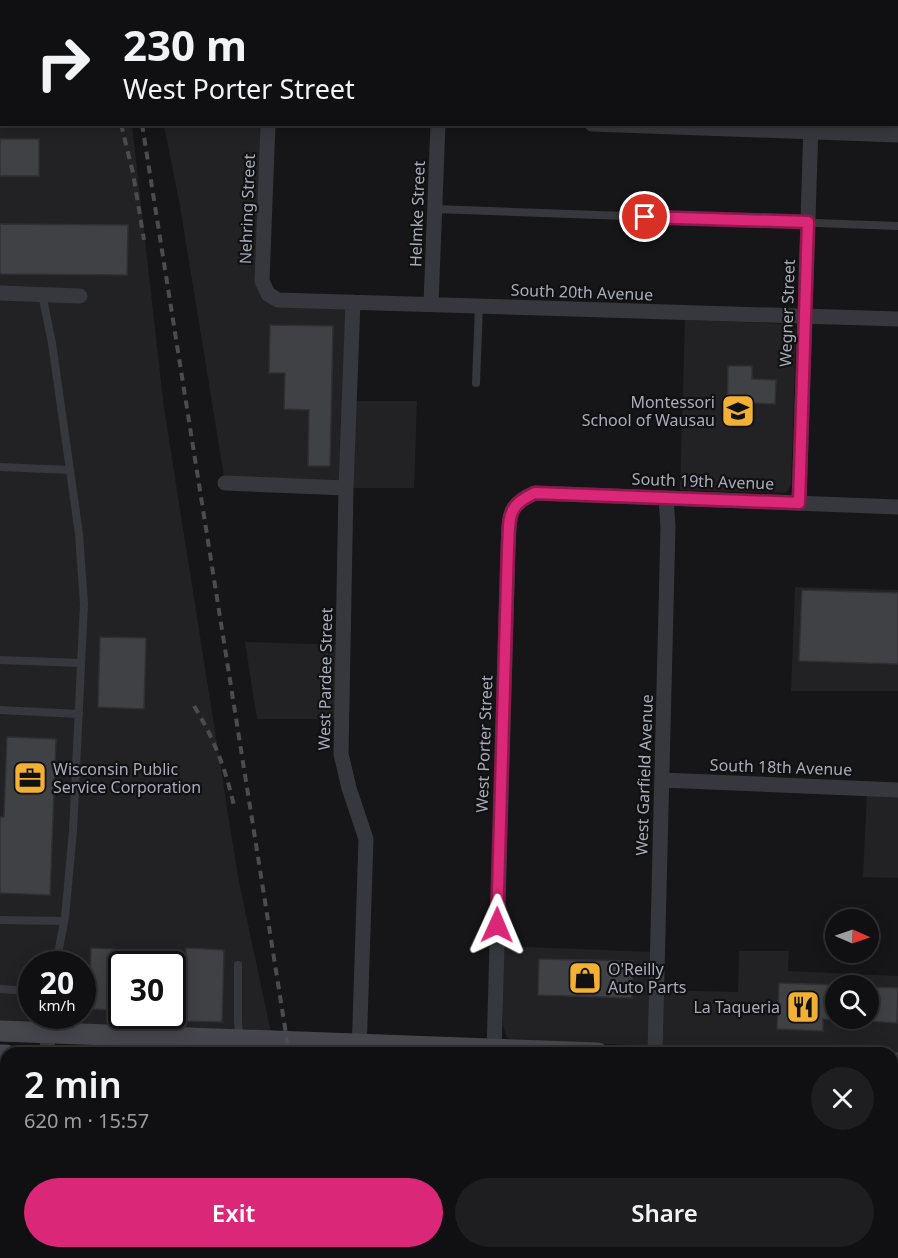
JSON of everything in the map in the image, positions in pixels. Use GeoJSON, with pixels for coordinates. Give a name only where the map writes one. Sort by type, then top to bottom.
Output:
{"type":"FeatureCollection","features":[{"type":"Feature","properties":{"kind":"main road"},"geometry":{"type":"LineString","coordinates":[[0,1031],[48,1034],[117,1044],[240,1047]]}},
{"type":"Feature","properties":{"kind":"street","name":"Nehring Street"},"geometry":{"type":"LineString","coordinates":[[268,126],[262,281],[268,294]]}},
{"type":"Feature","properties":{"kind":"street","name":"Helmke Street"},"geometry":{"type":"LineString","coordinates":[[431,304],[438,126]]}},
{"type":"Feature","properties":{"kind":"street"},"geometry":{"type":"LineString","coordinates":[[702,126],[811,128],[898,135]]}},
{"type":"Feature","properties":{"kind":"street","name":"Wegner Street"},"geometry":{"type":"LineString","coordinates":[[799,503],[811,128]]}},
{"type":"Feature","properties":{"kind":"street"},"geometry":{"type":"LineString","coordinates":[[0,293],[80,296]]}},
{"type":"Feature","properties":{"kind":"street","name":"South 20th Avenue"},"geometry":{"type":"LineString","coordinates":[[268,294],[278,300],[286,301],[898,319]]}},
{"type":"Feature","properties":{"kind":"street","name":"West Pardee Street"},"geometry":{"type":"LineString","coordinates":[[353,302],[346,488],[341,754],[349,788],[366,839],[359,1047]]}},
{"type":"Feature","properties":{"kind":"street"},"geometry":{"type":"LineString","coordinates":[[225,483],[346,488]]}},
{"type":"Feature","properties":{"kind":"street","name":"West Porter Street"},"geometry":{"type":"LineString","coordinates":[[494,1047],[498,864],[511,513],[517,502],[535,493],[579,495]]}},
{"type":"Feature","properties":{"kind":"street","name":"South 19th Avenue"},"geometry":{"type":"LineString","coordinates":[[579,495],[898,507]]}},
{"type":"Feature","properties":{"kind":"street","name":"West Garfield Avenue"},"geometry":{"type":"LineString","coordinates":[[655,1047],[668,527],[666,498]]}},
{"type":"Feature","properties":{"kind":"street","name":"South 18th Avenue"},"geometry":{"type":"LineString","coordinates":[[662,780],[898,790]]}},
{"type":"Feature","properties":{"kind":"lane"},"geometry":{"type":"LineString","coordinates":[[435,209],[898,226]]}},
{"type":"Feature","properties":{"kind":"lane"},"geometry":{"type":"LineString","coordinates":[[42,294],[52,343],[83,573],[73,831],[64,921],[58,951]]}},
{"type":"Feature","properties":{"kind":"lane"},"geometry":{"type":"LineString","coordinates":[[476,383],[479,306]]}},
{"type":"Feature","properties":{"kind":"lane"},"geometry":{"type":"LineString","coordinates":[[0,467],[70,470]]}},
{"type":"Feature","properties":{"kind":"lane"},"geometry":{"type":"LineString","coordinates":[[0,660],[81,663]]}},
{"type":"Feature","properties":{"kind":"lane"},"geometry":{"type":"LineString","coordinates":[[0,710],[79,714]]}},
{"type":"Feature","properties":{"kind":"lane"},"geometry":{"type":"LineString","coordinates":[[0,920],[64,921]]}},
{"type":"Feature","properties":{"kind":"lane"},"geometry":{"type":"LineString","coordinates":[[238,965],[240,1047]]}},
{"type":"Feature","properties":{"kind":"lane"},"geometry":{"type":"LineString","coordinates":[[0,989],[18,990]]}},
{"type":"Feature","properties":{"kind":"shaded area"},"geometry":{"type":"Polygon","coordinates":[[[0,126],[132,126],[164,408],[238,877],[273,1042],[0,1031],[0,126]]]}},
{"type":"Feature","properties":{"kind":"shaded area"},"geometry":{"type":"Polygon","coordinates":[[[164,126],[268,126],[268,294],[353,302],[349,401],[417,401],[414,488],[225,483],[180,206],[164,126]]]}},
{"type":"Feature","properties":{"kind":"shaded area","name":"Montessori School of Wausau"},"geometry":{"type":"Polygon","coordinates":[[[685,320],[787,324],[792,325],[796,331],[791,485],[786,493],[680,490],[685,320]]]}},
{"type":"Feature","properties":{"kind":"shaded area"},"geometry":{"type":"Polygon","coordinates":[[[795,587],[898,590],[898,691],[791,691],[795,587]]]}},
{"type":"Feature","properties":{"kind":"shaded area"},"geometry":{"type":"Polygon","coordinates":[[[245,642],[343,645],[341,719],[257,719],[245,642]]]}},
{"type":"Feature","properties":{"kind":"shaded area"},"geometry":{"type":"Polygon","coordinates":[[[867,792],[898,793],[898,878],[863,877],[867,792]]]}},
{"type":"Feature","properties":{"kind":"shaded area"},"geometry":{"type":"Polygon","coordinates":[[[503,946],[653,952],[651,990],[738,992],[739,951],[789,951],[788,971],[876,975],[825,975],[825,1029],[879,1029],[879,975],[898,976],[898,1047],[690,1047],[512,1041],[506,1036],[503,1024],[503,946]]]}},
{"type":"Feature","properties":{"kind":"building"},"geometry":{"type":"Polygon","coordinates":[[[0,139],[39,139],[39,176],[0,176],[0,139]]]}},
{"type":"Feature","properties":{"kind":"building"},"geometry":{"type":"Polygon","coordinates":[[[0,224],[128,225],[127,275],[0,274],[0,224]]]}},
{"type":"Feature","properties":{"kind":"building"},"geometry":{"type":"Polygon","coordinates":[[[270,325],[333,326],[330,466],[308,466],[309,410],[284,409],[285,373],[269,373],[270,325]]]}},
{"type":"Feature","properties":{"kind":"building"},"geometry":{"type":"Polygon","coordinates":[[[728,366],[752,366],[752,379],[776,380],[775,404],[751,403],[750,422],[727,421],[728,366]]]}},
{"type":"Feature","properties":{"kind":"building"},"geometry":{"type":"Polygon","coordinates":[[[802,590],[898,593],[898,664],[799,661],[802,590]]]}},
{"type":"Feature","properties":{"kind":"building"},"geometry":{"type":"Polygon","coordinates":[[[100,637],[146,638],[144,709],[98,707],[100,637]]]}},
{"type":"Feature","properties":{"kind":"building","name":"Wisconsin Public Service Corporation"},"geometry":{"type":"Polygon","coordinates":[[[7,737],[56,739],[50,895],[0,893],[0,817],[4,817],[7,737]]]}},
{"type":"Feature","properties":{"kind":"building"},"geometry":{"type":"Polygon","coordinates":[[[91,948],[115,949],[115,951],[108,951],[108,1010],[96,1009],[96,951],[91,951],[91,948]]]}},
{"type":"Feature","properties":{"kind":"building"},"geometry":{"type":"Polygon","coordinates":[[[186,948],[224,950],[222,1022],[186,1021],[186,948]]]}},
{"type":"Feature","properties":{"kind":"building","name":"O'Reilly Auto Parts"},"geometry":{"type":"Polygon","coordinates":[[[539,959],[633,961],[632,998],[538,995],[539,959]]]}},
{"type":"Feature","properties":{"kind":"building"},"geometry":{"type":"Polygon","coordinates":[[[779,983],[825,985],[823,1031],[777,1029],[779,983]]]}},
{"type":"Feature","properties":{"kind":"building"},"geometry":{"type":"Polygon","coordinates":[[[879,987],[898,988],[897,1023],[879,1022],[879,987]]]}},
{"type":"Feature","properties":{"kind":"railway"},"geometry":{"type":"LineString","coordinates":[[121,126],[133,173],[144,240]]}},
{"type":"Feature","properties":{"kind":"railway"},"geometry":{"type":"LineString","coordinates":[[142,126],[288,1047]]}},
{"type":"Feature","properties":{"kind":"railway"},"geometry":{"type":"LineString","coordinates":[[194,706],[219,755],[234,806]]}},
{"type":"Feature","properties":{"kind":"place","name":"Montessori School of Wausau"},"geometry":{"type":"Point","coordinates":[738,411]}},
{"type":"Feature","properties":{"kind":"place","name":"Wisconsin Public Service Corporation"},"geometry":{"type":"Point","coordinates":[30,778]}},
{"type":"Feature","properties":{"kind":"place","name":"O'Reilly Auto Parts"},"geometry":{"type":"Point","coordinates":[585,978]}},
{"type":"Feature","properties":{"kind":"place","name":"La Taqueria"},"geometry":{"type":"Point","coordinates":[803,1007]}},
{"type":"Feature","properties":{"kind":"route"},"geometry":{"type":"LineString","coordinates":[[497,925],[508,548],[511,513],[517,502],[535,493],[799,503],[808,222],[645,217]]}}]}
